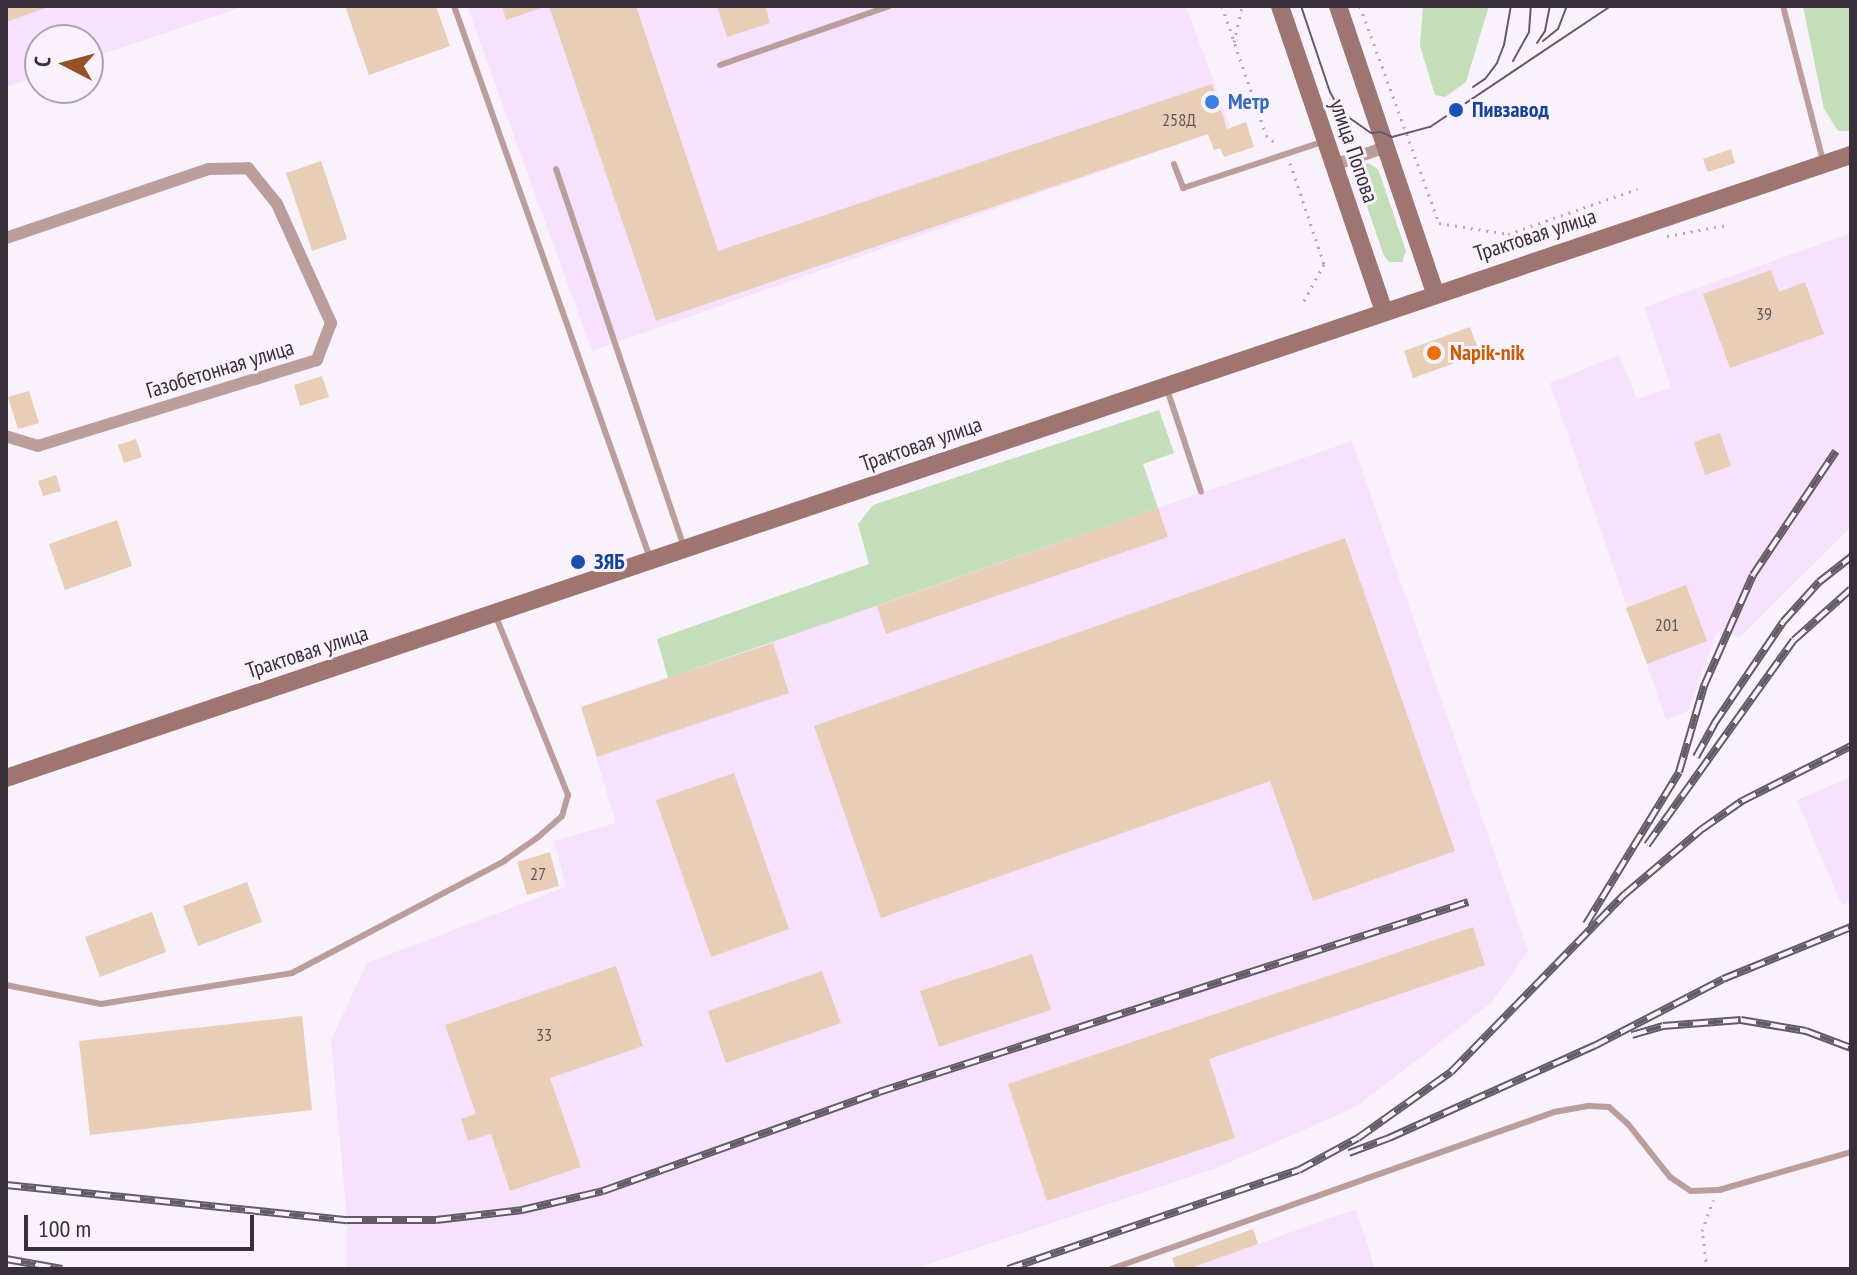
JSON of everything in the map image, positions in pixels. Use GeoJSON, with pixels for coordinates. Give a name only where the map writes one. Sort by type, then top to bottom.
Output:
{"type":"FeatureCollection","features":[{"type":"Feature","properties":{"kind":"main road","name":"улица Попова"},"geometry":{"type":"LineString","coordinates":[[1280,6],[1384,311]]}},
{"type":"Feature","properties":{"kind":"main road","name":"улица Попова"},"geometry":{"type":"LineString","coordinates":[[1338,6],[1435,293]]}},
{"type":"Feature","properties":{"kind":"main road","name":"Трактовая улица"},"geometry":{"type":"LineString","coordinates":[[6,778],[1851,155]]}},
{"type":"Feature","properties":{"kind":"street"},"geometry":{"type":"LineString","coordinates":[[1334,165],[1386,147]]}},
{"type":"Feature","properties":{"kind":"street","name":"Газобетонная улица"},"geometry":{"type":"LineString","coordinates":[[6,238],[209,169],[248,168],[277,204],[331,323],[317,360],[38,446],[6,436]]}},
{"type":"Feature","properties":{"kind":"lane"},"geometry":{"type":"LineString","coordinates":[[454,6],[651,561]]}},
{"type":"Feature","properties":{"kind":"lane"},"geometry":{"type":"LineString","coordinates":[[720,65],[889,6]]}},
{"type":"Feature","properties":{"kind":"lane"},"geometry":{"type":"LineString","coordinates":[[1783,6],[1823,164]]}},
{"type":"Feature","properties":{"kind":"lane"},"geometry":{"type":"LineString","coordinates":[[1174,164],[1183,188],[1326,141]]}},
{"type":"Feature","properties":{"kind":"lane"},"geometry":{"type":"LineString","coordinates":[[556,169],[686,550]]}},
{"type":"Feature","properties":{"kind":"lane"},"geometry":{"type":"LineString","coordinates":[[1166,385],[1201,492]]}},
{"type":"Feature","properties":{"kind":"lane"},"geometry":{"type":"LineString","coordinates":[[6,985],[101,1004],[292,973],[504,861],[537,838],[562,816],[568,795],[495,614]]}},
{"type":"Feature","properties":{"kind":"lane"},"geometry":{"type":"LineString","coordinates":[[1111,1269],[1554,1112],[1589,1106],[1609,1107],[1628,1124],[1670,1177],[1691,1191],[1719,1190],[1851,1152]]}},
{"type":"Feature","properties":{"kind":"lane"},"geometry":{"type":"LineString","coordinates":[[1143,1258],[1147,1269]]}},
{"type":"Feature","properties":{"kind":"path"},"geometry":{"type":"LineString","coordinates":[[1222,6],[1266,135],[1287,154],[1324,264],[1304,301]]}},
{"type":"Feature","properties":{"kind":"path"},"geometry":{"type":"LineString","coordinates":[[1234,42],[1242,6]]}},
{"type":"Feature","properties":{"kind":"path"},"geometry":{"type":"LineString","coordinates":[[1360,6],[1439,223],[1508,234],[1637,189]]}},
{"type":"Feature","properties":{"kind":"path"},"geometry":{"type":"LineString","coordinates":[[1656,239],[1727,225]]}},
{"type":"Feature","properties":{"kind":"path"},"geometry":{"type":"LineString","coordinates":[[1707,1269],[1702,1231],[1707,1209],[1719,1190]]}},
{"type":"Feature","properties":{"kind":"shaded area"},"geometry":{"type":"Polygon","coordinates":[[[6,6],[245,6],[104,54],[104,24],[24,24],[24,81],[6,87],[6,6]]]}},
{"type":"Feature","properties":{"kind":"shaded area"},"geometry":{"type":"Polygon","coordinates":[[[467,6],[1186,6],[1230,126],[592,351],[467,6]]]}},
{"type":"Feature","properties":{"kind":"shaded area"},"geometry":{"type":"Polygon","coordinates":[[[1851,233],[1851,527],[1740,637],[1717,632],[1688,711],[1666,720],[1550,383],[1619,355],[1637,399],[1671,388],[1645,307],[1851,233]]]}},
{"type":"Feature","properties":{"kind":"shaded area"},"geometry":{"type":"Polygon","coordinates":[[[1352,441],[1528,951],[1491,1003],[1356,1107],[1219,1167],[914,1269],[347,1269],[347,1220],[331,1040],[367,963],[566,887],[554,841],[616,823],[581,707],[1352,441]]]}},
{"type":"Feature","properties":{"kind":"shaded area"},"geometry":{"type":"Polygon","coordinates":[[[1851,777],[1851,902],[1842,905],[1797,800],[1851,777]]]}},
{"type":"Feature","properties":{"kind":"shaded area"},"geometry":{"type":"Polygon","coordinates":[[[1356,1209],[1375,1269],[1188,1269],[1356,1209]]]}},
{"type":"Feature","properties":{"kind":"green space"},"geometry":{"type":"Polygon","coordinates":[[[1423,6],[1489,6],[1466,82],[1445,97],[1435,95],[1420,46],[1423,6]]]}},
{"type":"Feature","properties":{"kind":"green space"},"geometry":{"type":"Polygon","coordinates":[[[1803,6],[1851,6],[1851,131],[1838,131],[1824,109],[1803,6]]]}},
{"type":"Feature","properties":{"kind":"green space"},"geometry":{"type":"Polygon","coordinates":[[[1368,163],[1378,169],[1406,251],[1402,262],[1389,262],[1384,256],[1357,177],[1360,166],[1368,163]]]}},
{"type":"Feature","properties":{"kind":"green space"},"geometry":{"type":"Polygon","coordinates":[[[1159,410],[1174,453],[1143,464],[1158,508],[668,678],[657,639],[869,564],[858,524],[873,505],[1159,410]]]}},
{"type":"Feature","properties":{"kind":"building"},"geometry":{"type":"Polygon","coordinates":[[[6,6],[46,6],[46,8],[6,22],[6,6]]]}},
{"type":"Feature","properties":{"kind":"building"},"geometry":{"type":"Polygon","coordinates":[[[345,6],[436,6],[450,46],[369,75],[345,6]]]}},
{"type":"Feature","properties":{"kind":"building"},"geometry":{"type":"Polygon","coordinates":[[[502,6],[540,6],[541,8],[506,20],[502,6]]]}},
{"type":"Feature","properties":{"kind":"building"},"geometry":{"type":"Polygon","coordinates":[[[549,6],[636,6],[718,251],[1212,84],[1227,129],[1246,122],[1254,147],[1224,157],[1220,148],[1214,150],[1208,134],[656,321],[549,6]]]}},
{"type":"Feature","properties":{"kind":"building"},"geometry":{"type":"Polygon","coordinates":[[[717,6],[765,6],[770,23],[727,37],[717,6]]]}},
{"type":"Feature","properties":{"kind":"building"},"geometry":{"type":"Polygon","coordinates":[[[1731,149],[1735,163],[1708,172],[1703,159],[1731,149]]]}},
{"type":"Feature","properties":{"kind":"building"},"geometry":{"type":"Polygon","coordinates":[[[321,161],[347,239],[312,251],[286,173],[321,161]]]}},
{"type":"Feature","properties":{"kind":"building"},"geometry":{"type":"Polygon","coordinates":[[[1771,270],[1779,292],[1805,282],[1824,334],[1730,368],[1703,294],[1771,270]]]}},
{"type":"Feature","properties":{"kind":"building"},"geometry":{"type":"Polygon","coordinates":[[[1470,327],[1480,354],[1413,378],[1404,351],[1470,327]]]}},
{"type":"Feature","properties":{"kind":"building"},"geometry":{"type":"Polygon","coordinates":[[[322,376],[329,397],[300,406],[294,385],[322,376]]]}},
{"type":"Feature","properties":{"kind":"building"},"geometry":{"type":"Polygon","coordinates":[[[29,391],[39,423],[18,429],[8,397],[29,391]]]}},
{"type":"Feature","properties":{"kind":"building"},"geometry":{"type":"Polygon","coordinates":[[[1720,433],[1731,466],[1705,475],[1694,442],[1720,433]]]}},
{"type":"Feature","properties":{"kind":"building"},"geometry":{"type":"Polygon","coordinates":[[[136,439],[142,457],[124,463],[118,445],[136,439]]]}},
{"type":"Feature","properties":{"kind":"building"},"geometry":{"type":"Polygon","coordinates":[[[56,475],[61,491],[43,496],[38,481],[56,475]]]}},
{"type":"Feature","properties":{"kind":"building"},"geometry":{"type":"Polygon","coordinates":[[[1158,508],[1168,537],[886,634],[877,606],[1158,508]]]}},
{"type":"Feature","properties":{"kind":"building"},"geometry":{"type":"Polygon","coordinates":[[[117,520],[132,566],[65,590],[49,544],[117,520]]]}},
{"type":"Feature","properties":{"kind":"building"},"geometry":{"type":"Polygon","coordinates":[[[1345,538],[1455,851],[1313,901],[1270,781],[881,918],[814,726],[1345,538]]]}},
{"type":"Feature","properties":{"kind":"building"},"geometry":{"type":"Polygon","coordinates":[[[1686,585],[1707,641],[1647,664],[1626,608],[1686,585]]]}},
{"type":"Feature","properties":{"kind":"building"},"geometry":{"type":"Polygon","coordinates":[[[773,643],[789,693],[597,757],[581,707],[773,643]]]}},
{"type":"Feature","properties":{"kind":"building"},"geometry":{"type":"Polygon","coordinates":[[[734,773],[789,929],[711,957],[656,800],[734,773]]]}},
{"type":"Feature","properties":{"kind":"building"},"geometry":{"type":"Polygon","coordinates":[[[550,852],[559,886],[527,895],[517,862],[550,852]]]}},
{"type":"Feature","properties":{"kind":"building"},"geometry":{"type":"Polygon","coordinates":[[[247,882],[262,922],[198,946],[183,906],[247,882]]]}},
{"type":"Feature","properties":{"kind":"building"},"geometry":{"type":"Polygon","coordinates":[[[152,912],[166,952],[100,977],[85,937],[152,912]]]}},
{"type":"Feature","properties":{"kind":"building"},"geometry":{"type":"Polygon","coordinates":[[[1473,927],[1485,965],[1209,1059],[1235,1138],[1047,1201],[1008,1084],[1473,927]]]}},
{"type":"Feature","properties":{"kind":"building"},"geometry":{"type":"Polygon","coordinates":[[[1032,954],[1051,1010],[939,1047],[920,991],[1032,954]]]}},
{"type":"Feature","properties":{"kind":"building"},"geometry":{"type":"Polygon","coordinates":[[[616,966],[643,1046],[550,1078],[581,1167],[510,1191],[491,1134],[468,1141],[461,1119],[476,1114],[445,1025],[616,966]]]}},
{"type":"Feature","properties":{"kind":"building"},"geometry":{"type":"Polygon","coordinates":[[[822,971],[841,1023],[726,1063],[708,1011],[822,971]]]}},
{"type":"Feature","properties":{"kind":"building"},"geometry":{"type":"Polygon","coordinates":[[[302,1016],[312,1110],[90,1135],[79,1041],[302,1016]]]}},
{"type":"Feature","properties":{"kind":"building"},"geometry":{"type":"Polygon","coordinates":[[[1253,1229],[1258,1244],[1188,1269],[1176,1269],[1172,1258],[1253,1229]]]}},
{"type":"Feature","properties":{"kind":"tram line"},"geometry":{"type":"LineString","coordinates":[[1301,6],[1330,92],[1341,112],[1371,133],[1381,132],[1392,137],[1430,127],[1611,6]]}},
{"type":"Feature","properties":{"kind":"tram line"},"geometry":{"type":"LineString","coordinates":[[1473,87],[1485,79],[1497,63],[1504,45],[1511,6]]}},
{"type":"Feature","properties":{"kind":"tram line"},"geometry":{"type":"LineString","coordinates":[[1513,61],[1529,32],[1531,6]]}},
{"type":"Feature","properties":{"kind":"tram line"},"geometry":{"type":"LineString","coordinates":[[1537,43],[1545,31],[1550,6]]}},
{"type":"Feature","properties":{"kind":"tram line"},"geometry":{"type":"LineString","coordinates":[[1543,41],[1558,29],[1567,6]]}},
{"type":"Feature","properties":{"kind":"railway"},"geometry":{"type":"LineString","coordinates":[[1586,924],[1679,772],[1704,686],[1753,575],[1836,451]]}},
{"type":"Feature","properties":{"kind":"railway"},"geometry":{"type":"LineString","coordinates":[[1696,757],[1714,724],[1783,622],[1819,582],[1851,557]]}},
{"type":"Feature","properties":{"kind":"railway"},"geometry":{"type":"LineString","coordinates":[[1647,845],[1794,640],[1851,589]]}},
{"type":"Feature","properties":{"kind":"railway"},"geometry":{"type":"LineString","coordinates":[[1008,1269],[1299,1170],[1358,1138],[1451,1072],[1625,894],[1702,829],[1742,801],[1851,746]]}},
{"type":"Feature","properties":{"kind":"railway"},"geometry":{"type":"LineString","coordinates":[[6,1185],[347,1220],[436,1220],[522,1210],[603,1191],[879,1092],[1468,902]]}},
{"type":"Feature","properties":{"kind":"railway"},"geometry":{"type":"LineString","coordinates":[[1349,1153],[1594,1046],[1723,979],[1851,927]]}},
{"type":"Feature","properties":{"kind":"railway"},"geometry":{"type":"LineString","coordinates":[[1632,1035],[1663,1026],[1741,1020],[1806,1031],[1851,1048]]}},
{"type":"Feature","properties":{"kind":"railway"},"geometry":{"type":"LineString","coordinates":[[6,1259],[62,1269]]}},
{"type":"Feature","properties":{"kind":"place","name":"Метр"},"geometry":{"type":"Point","coordinates":[1212,102]}},
{"type":"Feature","properties":{"kind":"place","name":"Пивзавод"},"geometry":{"type":"Point","coordinates":[1456,110]}},
{"type":"Feature","properties":{"kind":"place","name":"Napik-nik"},"geometry":{"type":"Point","coordinates":[1434,353]}},
{"type":"Feature","properties":{"kind":"place","name":"ЗЯБ"},"geometry":{"type":"Point","coordinates":[578,562]}}]}
